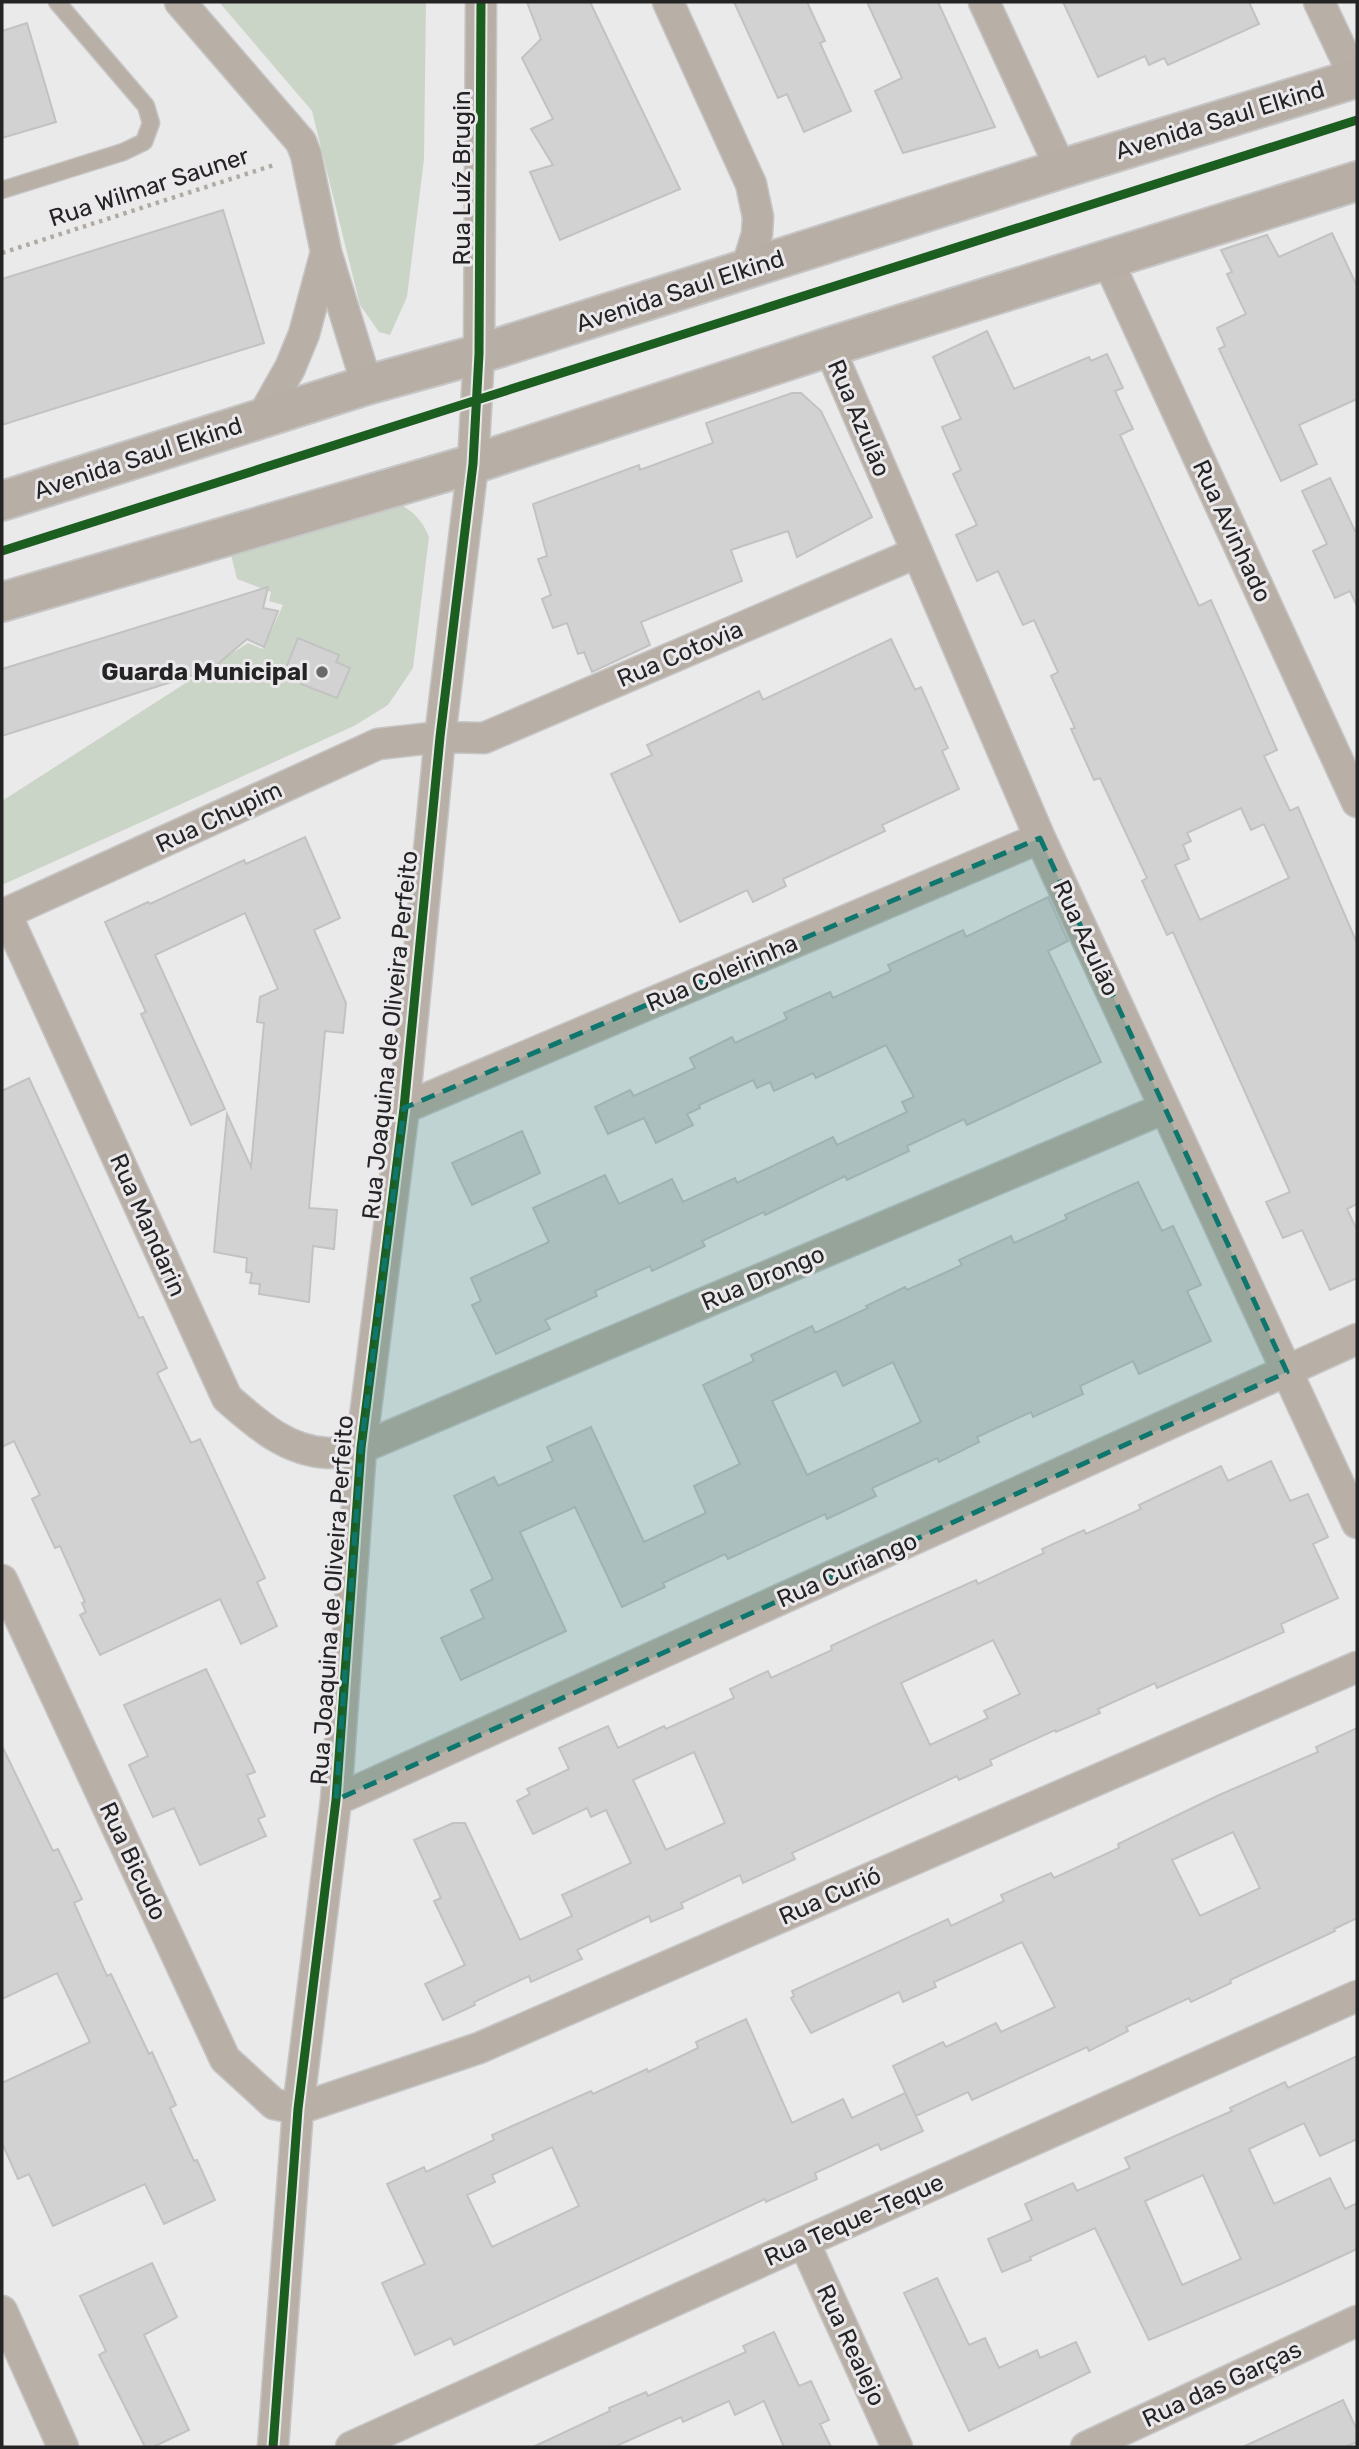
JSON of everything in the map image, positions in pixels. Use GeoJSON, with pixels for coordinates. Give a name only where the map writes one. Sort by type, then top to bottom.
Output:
{"type":"FeatureCollection","features":[{"type":"Feature","properties":{"kind":"main road","name":"Avenida Saul Elkind"},"geometry":{"type":"LineString","coordinates":[[2,501],[367,385],[480,354],[1356,78]]}},
{"type":"Feature","properties":{"kind":"main road"},"geometry":{"type":"LineString","coordinates":[[2,601],[473,464],[828,347],[1357,181]]}},
{"type":"Feature","properties":{"kind":"street"},"geometry":{"type":"LineString","coordinates":[[180,2],[301,142],[326,251],[367,385]]}},
{"type":"Feature","properties":{"kind":"street","name":"Rua Luíz Brugin"},"geometry":{"type":"LineString","coordinates":[[473,464],[480,354],[481,2]]}},
{"type":"Feature","properties":{"kind":"street"},"geometry":{"type":"LineString","coordinates":[[667,2],[751,184],[758,217],[757,234],[746,270]]}},
{"type":"Feature","properties":{"kind":"street"},"geometry":{"type":"LineString","coordinates":[[984,2],[1061,169]]}},
{"type":"Feature","properties":{"kind":"street"},"geometry":{"type":"LineString","coordinates":[[1319,2],[1356,78]]}},
{"type":"Feature","properties":{"kind":"street"},"geometry":{"type":"LineString","coordinates":[[261,419],[290,368],[304,334],[326,251]]}},
{"type":"Feature","properties":{"kind":"street","name":"Rua Avinhado"},"geometry":{"type":"LineString","coordinates":[[1107,259],[1357,803]]}},
{"type":"Feature","properties":{"kind":"street","name":"Rua Azulão"},"geometry":{"type":"LineString","coordinates":[[828,347],[1040,838],[1357,1523]]}},
{"type":"Feature","properties":{"kind":"street","name":"Rua Joaquina de Oliveira Perfeito"},"geometry":{"type":"LineString","coordinates":[[273,2447],[298,2109],[336,1800],[361,1448],[404,1108],[440,737],[473,464]]}},
{"type":"Feature","properties":{"kind":"street","name":"Rua Cotovia"},"geometry":{"type":"LineString","coordinates":[[440,737],[484,738],[916,552]]}},
{"type":"Feature","properties":{"kind":"street","name":"Rua Chupim"},"geometry":{"type":"LineString","coordinates":[[4,914],[378,744],[440,737]]}},
{"type":"Feature","properties":{"kind":"street","name":"Rua Coleirinha"},"geometry":{"type":"LineString","coordinates":[[404,1108],[1040,838]]}},
{"type":"Feature","properties":{"kind":"street","name":"Rua Mandarin"},"geometry":{"type":"LineString","coordinates":[[4,914],[227,1398],[263,1430],[298,1448],[330,1453],[361,1448]]}},
{"type":"Feature","properties":{"kind":"street","name":"Rua Drongo"},"geometry":{"type":"LineString","coordinates":[[361,1448],[1165,1108]]}},
{"type":"Feature","properties":{"kind":"street","name":"Rua Curiango"},"geometry":{"type":"LineString","coordinates":[[336,1800],[1357,1339]]}},
{"type":"Feature","properties":{"kind":"street","name":"Rua Bicudo"},"geometry":{"type":"LineString","coordinates":[[2,1580],[10,1618],[225,2059],[274,2104],[298,2109]]}},
{"type":"Feature","properties":{"kind":"street","name":"Rua Curió"},"geometry":{"type":"LineString","coordinates":[[298,2109],[479,2049],[1357,1667]]}},
{"type":"Feature","properties":{"kind":"street","name":"Rua Teque-Teque"},"geometry":{"type":"LineString","coordinates":[[351,2447],[1357,1996]]}},
{"type":"Feature","properties":{"kind":"street","name":"Rua Realejo"},"geometry":{"type":"LineString","coordinates":[[804,2242],[897,2447]]}},
{"type":"Feature","properties":{"kind":"street"},"geometry":{"type":"LineString","coordinates":[[2,2311],[63,2447]]}},
{"type":"Feature","properties":{"kind":"street","name":"Rua das Garças"},"geometry":{"type":"LineString","coordinates":[[1086,2447],[1357,2321]]}},
{"type":"Feature","properties":{"kind":"lane"},"geometry":{"type":"LineString","coordinates":[[2,190],[123,152],[144,142],[149,133],[151,123],[146,106],[57,2]]}},
{"type":"Feature","properties":{"kind":"highlighted area"},"geometry":{"type":"Polygon","coordinates":[[[1040,838],[1287,1372],[336,1800],[361,1448],[404,1108],[1040,838]]]}},
{"type":"Feature","properties":{"kind":"green space"},"geometry":{"type":"Polygon","coordinates":[[[219,2],[426,2],[424,159],[407,297],[390,335],[379,332],[360,305],[312,111],[219,2]]]}},
{"type":"Feature","properties":{"kind":"green space"},"geometry":{"type":"Polygon","coordinates":[[[391,499],[414,514],[429,537],[413,668],[388,705],[354,726],[2,885],[2,801],[248,643],[263,649],[283,605],[269,601],[271,592],[237,579],[230,551],[391,499]]]}},
{"type":"Feature","properties":{"kind":"building"},"geometry":{"type":"Polygon","coordinates":[[[527,2],[590,2],[680,189],[560,240],[530,172],[553,165],[531,129],[553,119],[522,58],[541,39],[527,2]]]}},
{"type":"Feature","properties":{"kind":"building"},"geometry":{"type":"Polygon","coordinates":[[[734,2],[807,2],[825,41],[820,43],[851,111],[804,132],[787,94],[778,98],[734,2]]]}},
{"type":"Feature","properties":{"kind":"building"},"geometry":{"type":"Polygon","coordinates":[[[867,2],[938,2],[995,127],[903,153],[875,91],[902,78],[867,2]]]}},
{"type":"Feature","properties":{"kind":"building"},"geometry":{"type":"Polygon","coordinates":[[[1063,2],[1249,2],[1259,24],[1168,65],[1164,58],[1149,65],[1145,56],[1098,77],[1063,2]]]}},
{"type":"Feature","properties":{"kind":"building"},"geometry":{"type":"Polygon","coordinates":[[[27,23],[56,122],[2,138],[2,31],[27,23]]]}},
{"type":"Feature","properties":{"kind":"building"},"geometry":{"type":"Polygon","coordinates":[[[223,210],[264,343],[2,425],[2,279],[223,210]]]}},
{"type":"Feature","properties":{"kind":"building"},"geometry":{"type":"Polygon","coordinates":[[[1332,233],[1357,286],[1357,399],[1299,425],[1317,464],[1281,481],[1219,349],[1225,346],[1217,328],[1246,314],[1227,274],[1232,272],[1221,250],[1267,235],[1279,257],[1332,233]]]}},
{"type":"Feature","properties":{"kind":"building"},"geometry":{"type":"Polygon","coordinates":[[[987,331],[1014,389],[1089,357],[1091,361],[1107,354],[1123,388],[1115,391],[1133,429],[1120,435],[1199,606],[1211,600],[1277,750],[1264,756],[1290,811],[1298,807],[1357,943],[1357,1204],[1347,1209],[1357,1230],[1357,1278],[1330,1290],[1302,1230],[1283,1238],[1266,1202],[1290,1192],[1173,932],[1167,935],[1142,881],[1147,878],[1100,778],[1094,780],[1071,729],[1075,728],[1051,676],[1058,672],[1034,620],[1023,625],[998,571],[977,581],[956,535],[977,525],[953,474],[961,470],[942,427],[961,419],[933,357],[987,331]],[[1241,808],[1187,833],[1191,841],[1183,845],[1189,859],[1175,865],[1200,920],[1289,878],[1264,824],[1251,830],[1241,808]]]}},
{"type":"Feature","properties":{"kind":"building"},"geometry":{"type":"Polygon","coordinates":[[[792,393],[801,393],[821,411],[872,517],[797,557],[788,531],[731,550],[742,581],[641,622],[650,645],[592,672],[584,652],[578,654],[567,623],[553,628],[542,599],[551,595],[538,559],[547,556],[533,504],[639,465],[640,470],[713,443],[706,423],[792,393]]]}},
{"type":"Feature","properties":{"kind":"building"},"geometry":{"type":"Polygon","coordinates":[[[1330,478],[1355,531],[1357,530],[1357,606],[1350,591],[1335,598],[1313,551],[1327,544],[1302,491],[1330,478]]]}},
{"type":"Feature","properties":{"kind":"building"},"geometry":{"type":"Polygon","coordinates":[[[268,587],[263,608],[278,611],[264,647],[247,639],[212,669],[2,736],[2,669],[268,587]]]}},
{"type":"Feature","properties":{"kind":"building","name":"Guarda Municipal"},"geometry":{"type":"Polygon","coordinates":[[[298,638],[339,655],[336,662],[350,668],[337,698],[301,684],[304,675],[286,668],[298,638]]]}},
{"type":"Feature","properties":{"kind":"building"},"geometry":{"type":"Polygon","coordinates":[[[891,639],[915,690],[921,687],[948,748],[942,751],[959,789],[882,825],[885,831],[783,879],[786,886],[753,902],[747,890],[680,922],[611,774],[652,755],[647,745],[759,691],[763,700],[891,639]]]}},
{"type":"Feature","properties":{"kind":"building"},"geometry":{"type":"Polygon","coordinates":[[[305,837],[340,918],[314,930],[346,1003],[343,1033],[325,1031],[309,1208],[337,1210],[334,1249],[313,1246],[309,1302],[259,1294],[260,1284],[250,1283],[252,1273],[246,1272],[247,1258],[214,1252],[227,1114],[251,1167],[264,1023],[257,1022],[260,997],[278,989],[245,913],[155,955],[225,1109],[191,1125],[141,1014],[146,1012],[105,922],[244,860],[246,864],[305,837]]]}},
{"type":"Feature","properties":{"kind":"building"},"geometry":{"type":"Polygon","coordinates":[[[1048,897],[1068,941],[1048,951],[1101,1062],[967,1125],[964,1119],[907,1146],[909,1151],[847,1180],[845,1176],[765,1215],[764,1212],[702,1241],[705,1246],[652,1271],[650,1266],[595,1291],[597,1296],[545,1320],[550,1329],[496,1354],[472,1305],[481,1301],[471,1278],[549,1242],[533,1208],[605,1175],[619,1204],[672,1179],[683,1202],[735,1178],[737,1183],[833,1137],[837,1145],[907,1112],[902,1102],[914,1097],[886,1045],[816,1078],[813,1073],[774,1091],[770,1082],[757,1088],[753,1080],[699,1105],[700,1108],[687,1114],[693,1125],[656,1143],[644,1118],[608,1134],[595,1107],[630,1090],[634,1096],[695,1068],[690,1058],[732,1037],[735,1043],[787,1019],[784,1013],[830,992],[833,998],[891,971],[888,965],[963,930],[966,937],[1048,897]]]}},
{"type":"Feature","properties":{"kind":"building"},"geometry":{"type":"Polygon","coordinates":[[[29,1078],[139,1318],[143,1317],[167,1368],[157,1373],[191,1443],[200,1439],[265,1578],[257,1582],[277,1626],[241,1644],[220,1599],[100,1655],[80,1615],[86,1612],[82,1603],[85,1602],[60,1546],[55,1548],[32,1499],[40,1495],[14,1441],[2,1447],[2,1091],[29,1078]]]}},
{"type":"Feature","properties":{"kind":"building"},"geometry":{"type":"Polygon","coordinates":[[[522,1131],[540,1173],[472,1205],[452,1163],[522,1131]]]}},
{"type":"Feature","properties":{"kind":"building"},"geometry":{"type":"Polygon","coordinates":[[[1138,1182],[1162,1231],[1173,1226],[1201,1285],[1187,1291],[1211,1341],[1139,1374],[1133,1361],[1080,1386],[1083,1394],[1033,1417],[1031,1412],[977,1437],[979,1442],[939,1462],[937,1458],[872,1488],[876,1496],[827,1519],[825,1514],[728,1559],[725,1554],[663,1583],[665,1587],[622,1607],[575,1507],[520,1532],[566,1631],[461,1680],[441,1638],[484,1618],[471,1590],[493,1579],[454,1496],[494,1477],[498,1486],[553,1461],[547,1447],[591,1427],[644,1542],[706,1513],[694,1486],[740,1464],[703,1385],[754,1361],[751,1355],[812,1326],[815,1333],[905,1287],[907,1290],[962,1265],[959,1260],[1011,1236],[1014,1243],[1067,1219],[1065,1215],[1138,1182]],[[893,1362],[843,1386],[836,1371],[772,1401],[807,1475],[921,1422],[893,1362]]]}},
{"type":"Feature","properties":{"kind":"building"},"geometry":{"type":"Polygon","coordinates":[[[1271,1461],[1290,1501],[1308,1494],[1328,1537],[1313,1544],[1338,1598],[1281,1624],[1284,1632],[1157,1688],[1155,1683],[1098,1709],[1100,1713],[990,1760],[992,1765],[959,1780],[957,1776],[792,1853],[795,1859],[743,1883],[740,1875],[681,1903],[683,1908],[651,1922],[649,1916],[577,1950],[582,1959],[531,1982],[529,1976],[443,2020],[425,1984],[465,1965],[434,1901],[441,1898],[414,1840],[453,1823],[465,1823],[520,1940],[572,1916],[562,1895],[631,1863],[606,1810],[591,1817],[587,1808],[533,1834],[517,1801],[530,1794],[527,1789],[569,1769],[559,1748],[608,1726],[618,1748],[664,1726],[666,1729],[734,1698],[730,1689],[768,1671],[771,1678],[832,1650],[831,1646],[880,1623],[976,1580],[978,1584],[1044,1553],[1042,1549],[1084,1530],[1086,1534],[1141,1509],[1139,1505],[1221,1466],[1228,1481],[1271,1461]],[[993,1640],[901,1683],[930,1745],[988,1718],[984,1711],[1020,1694],[993,1640]],[[694,1752],[633,1780],[666,1850],[725,1823],[694,1752]]]}},
{"type":"Feature","properties":{"kind":"building"},"geometry":{"type":"Polygon","coordinates":[[[206,1669],[255,1772],[247,1775],[265,1816],[258,1819],[266,1836],[200,1865],[174,1808],[153,1817],[129,1765],[148,1756],[124,1705],[206,1669]]]}},
{"type":"Feature","properties":{"kind":"building"},"geometry":{"type":"Polygon","coordinates":[[[1357,1728],[1357,1918],[1191,2002],[1189,1998],[1126,2027],[1128,2031],[1089,2051],[1087,2047],[972,2100],[968,2092],[916,2116],[893,2066],[943,2042],[946,2047],[996,2023],[1001,2032],[1055,2007],[1022,1942],[934,1982],[936,1987],[903,2002],[899,1992],[811,2033],[791,1998],[794,1996],[792,1991],[948,1919],[951,1926],[1004,1901],[1001,1895],[1051,1873],[1054,1878],[1119,1848],[1118,1844],[1217,1796],[1318,1752],[1316,1747],[1357,1728]],[[1233,1832],[1172,1860],[1200,1916],[1260,1888],[1233,1832]]]}},
{"type":"Feature","properties":{"kind":"building"},"geometry":{"type":"Polygon","coordinates":[[[2,1746],[53,1851],[58,1849],[82,1899],[74,1903],[107,1976],[111,1974],[149,2054],[152,2052],[176,2105],[170,2108],[215,2200],[164,2224],[145,2184],[53,2226],[29,2174],[18,2179],[2,2143],[2,2083],[90,2042],[57,1973],[2,1999],[2,1746]]]}},
{"type":"Feature","properties":{"kind":"building"},"geometry":{"type":"Polygon","coordinates":[[[746,2019],[792,2123],[843,2099],[852,2118],[905,2093],[923,2131],[881,2150],[878,2144],[815,2173],[817,2179],[766,2202],[765,2199],[454,2345],[451,2338],[415,2355],[382,2283],[425,2264],[387,2184],[424,2167],[426,2172],[494,2140],[492,2135],[591,2091],[593,2094],[647,2069],[648,2072],[698,2048],[696,2042],[746,2019]],[[552,2147],[492,2175],[495,2182],[467,2195],[492,2247],[579,2206],[552,2147]]]}},
{"type":"Feature","properties":{"kind":"building"},"geometry":{"type":"Polygon","coordinates":[[[1357,2056],[1357,2139],[1320,2156],[1304,2123],[1249,2149],[1274,2204],[1330,2178],[1345,2209],[1357,2203],[1357,2249],[1149,2340],[1095,2228],[1002,2272],[988,2239],[1032,2220],[1025,2204],[1073,2183],[1077,2191],[1130,2168],[1125,2158],[1232,2111],[1230,2108],[1285,2082],[1288,2088],[1357,2056]],[[1203,2175],[1145,2201],[1182,2285],[1241,2259],[1203,2175]]]}},
{"type":"Feature","properties":{"kind":"building"},"geometry":{"type":"Polygon","coordinates":[[[152,2263],[177,2317],[144,2335],[189,2430],[153,2447],[145,2447],[99,2355],[106,2351],[80,2296],[152,2263]]]}},
{"type":"Feature","properties":{"kind":"building"},"geometry":{"type":"Polygon","coordinates":[[[937,2278],[969,2345],[985,2338],[999,2368],[1037,2350],[1040,2358],[1076,2342],[1090,2372],[969,2431],[904,2293],[937,2278]]]}},
{"type":"Feature","properties":{"kind":"building"},"geometry":{"type":"Polygon","coordinates":[[[774,2332],[799,2386],[811,2381],[829,2420],[820,2424],[831,2447],[784,2447],[764,2401],[735,2415],[729,2401],[683,2422],[681,2417],[614,2447],[533,2447],[610,2411],[609,2408],[646,2392],[648,2396],[746,2352],[743,2346],[774,2332]]]}},
{"type":"Feature","properties":{"kind":"building"},"geometry":{"type":"Polygon","coordinates":[[[1343,2400],[1357,2430],[1357,2442],[1345,2447],[1243,2447],[1343,2400]]]}},
{"type":"Feature","properties":{"kind":"cycle path"},"geometry":{"type":"LineString","coordinates":[[273,2447],[298,2109],[336,1800],[361,1448],[404,1108],[440,737],[473,464],[479,354],[481,2]]}},
{"type":"Feature","properties":{"kind":"cycle path"},"geometry":{"type":"LineString","coordinates":[[2,551],[1357,120]]}},
{"type":"Feature","properties":{"kind":"place","name":"Guarda Municipal"},"geometry":{"type":"Point","coordinates":[322,672]}}]}
